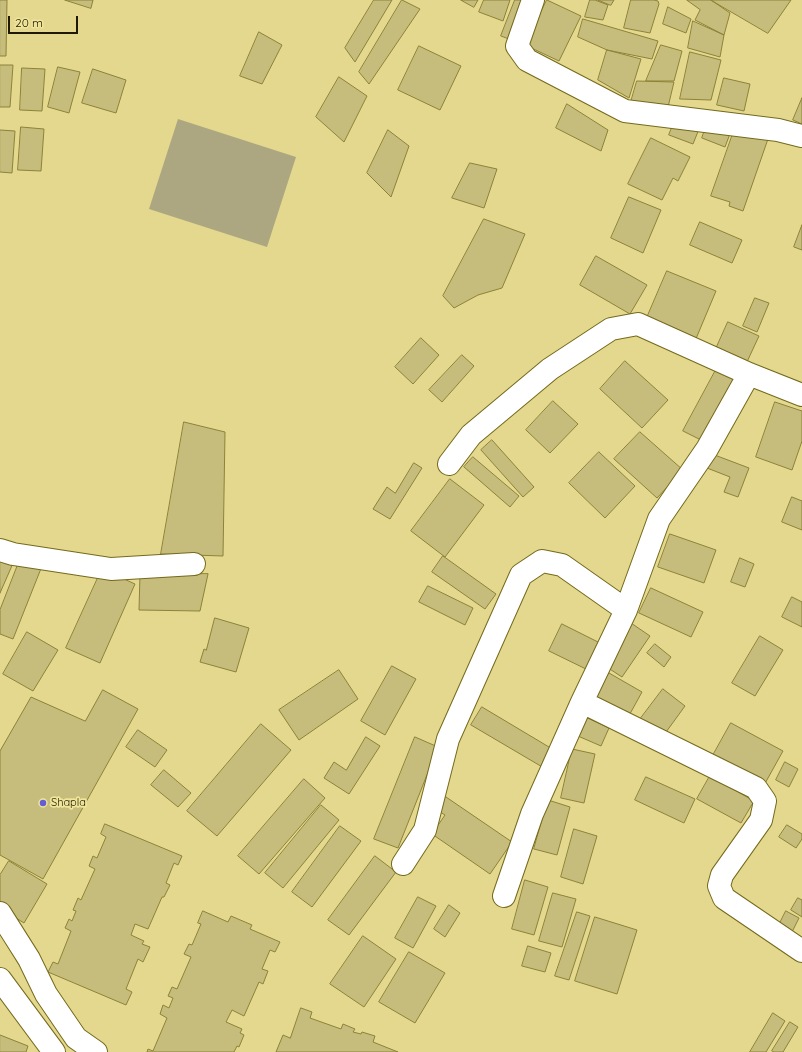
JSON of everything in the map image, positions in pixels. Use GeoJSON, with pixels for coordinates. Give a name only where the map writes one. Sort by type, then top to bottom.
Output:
{"type":"FeatureCollection","features":[{"type":"Feature","properties":{"kind":"street"},"geometry":{"type":"LineString","coordinates":[[533,0],[517,46],[527,60],[625,111],[778,130],[802,136]]}},
{"type":"Feature","properties":{"kind":"street"},"geometry":{"type":"LineString","coordinates":[[449,464],[471,436],[550,369],[611,329],[638,324],[749,374],[802,395]]}},
{"type":"Feature","properties":{"kind":"street"},"geometry":{"type":"LineString","coordinates":[[504,896],[532,814],[582,702],[626,610],[660,518],[707,449],[749,374]]}},
{"type":"Feature","properties":{"kind":"street"},"geometry":{"type":"LineString","coordinates":[[0,550],[13,554],[111,569],[194,564]]}},
{"type":"Feature","properties":{"kind":"street"},"geometry":{"type":"LineString","coordinates":[[403,864],[425,830],[448,739],[521,575],[542,561],[562,565],[626,610]]}},
{"type":"Feature","properties":{"kind":"street"},"geometry":{"type":"LineString","coordinates":[[582,702],[756,788],[765,801],[761,820],[722,875],[719,886],[724,898],[802,951]]}},
{"type":"Feature","properties":{"kind":"street"},"geometry":{"type":"LineString","coordinates":[[0,913],[29,959],[46,994],[76,1038],[96,1052]]}},
{"type":"Feature","properties":{"kind":"street"},"geometry":{"type":"LineString","coordinates":[[29,959],[0,979],[53,1052]]}},
{"type":"Feature","properties":{"kind":"shaded area"},"geometry":{"type":"Polygon","coordinates":[[[178,119],[296,157],[267,247],[149,209],[178,119]]]}},
{"type":"Feature","properties":{"kind":"building"},"geometry":{"type":"Polygon","coordinates":[[[0,0],[7,0],[6,56],[0,56],[0,0]]]}},
{"type":"Feature","properties":{"kind":"building"},"geometry":{"type":"Polygon","coordinates":[[[65,0],[93,0],[91,8],[65,0]]]}},
{"type":"Feature","properties":{"kind":"building"},"geometry":{"type":"Polygon","coordinates":[[[374,0],[392,0],[355,62],[345,48],[374,0]]]}},
{"type":"Feature","properties":{"kind":"building"},"geometry":{"type":"Polygon","coordinates":[[[402,0],[420,9],[369,84],[359,72],[402,0]]]}},
{"type":"Feature","properties":{"kind":"building"},"geometry":{"type":"Polygon","coordinates":[[[461,0],[478,0],[474,7],[461,0]]]}},
{"type":"Feature","properties":{"kind":"building"},"geometry":{"type":"Polygon","coordinates":[[[484,0],[510,0],[503,21],[479,12],[484,0]]]}},
{"type":"Feature","properties":{"kind":"building"},"geometry":{"type":"Polygon","coordinates":[[[515,0],[529,0],[514,41],[501,36],[515,0]]]}},
{"type":"Feature","properties":{"kind":"building"},"geometry":{"type":"Polygon","coordinates":[[[547,0],[581,16],[559,61],[525,45],[547,0]]]}},
{"type":"Feature","properties":{"kind":"building"},"geometry":{"type":"Polygon","coordinates":[[[590,0],[595,0],[608,5],[603,20],[585,17],[590,0]]]}},
{"type":"Feature","properties":{"kind":"building"},"geometry":{"type":"Polygon","coordinates":[[[598,0],[614,0],[611,5],[598,0]]]}},
{"type":"Feature","properties":{"kind":"building"},"geometry":{"type":"Polygon","coordinates":[[[631,0],[658,1],[659,4],[650,33],[624,28],[631,0]]]}},
{"type":"Feature","properties":{"kind":"building"},"geometry":{"type":"Polygon","coordinates":[[[687,0],[711,0],[730,13],[724,35],[695,20],[700,10],[687,0]]]}},
{"type":"Feature","properties":{"kind":"building"},"geometry":{"type":"Polygon","coordinates":[[[711,0],[791,0],[768,33],[711,0]]]}},
{"type":"Feature","properties":{"kind":"building"},"geometry":{"type":"Polygon","coordinates":[[[668,7],[691,19],[686,33],[663,24],[668,7]]]}},
{"type":"Feature","properties":{"kind":"building"},"geometry":{"type":"Polygon","coordinates":[[[583,19],[658,41],[652,59],[607,50],[578,37],[583,19]]]}},
{"type":"Feature","properties":{"kind":"building"},"geometry":{"type":"Polygon","coordinates":[[[693,21],[724,35],[720,57],[688,48],[693,21]]]}},
{"type":"Feature","properties":{"kind":"building"},"geometry":{"type":"Polygon","coordinates":[[[259,32],[282,45],[262,84],[240,76],[259,32]]]}},
{"type":"Feature","properties":{"kind":"building"},"geometry":{"type":"Polygon","coordinates":[[[661,45],[682,51],[674,81],[646,81],[661,45]]]}},
{"type":"Feature","properties":{"kind":"building"},"geometry":{"type":"Polygon","coordinates":[[[419,46],[461,66],[440,110],[398,90],[419,46]]]}},
{"type":"Feature","properties":{"kind":"building"},"geometry":{"type":"Polygon","coordinates":[[[607,50],[641,59],[629,98],[598,80],[607,50]]]}},
{"type":"Feature","properties":{"kind":"building"},"geometry":{"type":"Polygon","coordinates":[[[690,52],[721,60],[711,100],[680,99],[690,52]]]}},
{"type":"Feature","properties":{"kind":"building"},"geometry":{"type":"Polygon","coordinates":[[[0,65],[13,65],[10,107],[0,107],[0,65]]]}},
{"type":"Feature","properties":{"kind":"building"},"geometry":{"type":"Polygon","coordinates":[[[58,67],[80,72],[69,113],[48,107],[58,67]]]}},
{"type":"Feature","properties":{"kind":"building"},"geometry":{"type":"Polygon","coordinates":[[[22,68],[45,69],[42,111],[20,110],[22,68]]]}},
{"type":"Feature","properties":{"kind":"building"},"geometry":{"type":"Polygon","coordinates":[[[93,69],[126,80],[116,113],[82,103],[93,69]]]}},
{"type":"Feature","properties":{"kind":"building"},"geometry":{"type":"Polygon","coordinates":[[[339,77],[367,96],[344,142],[316,117],[339,77]]]}},
{"type":"Feature","properties":{"kind":"building"},"geometry":{"type":"Polygon","coordinates":[[[724,78],[750,84],[744,111],[717,105],[724,78]]]}},
{"type":"Feature","properties":{"kind":"building"},"geometry":{"type":"Polygon","coordinates":[[[637,81],[674,82],[668,107],[631,102],[637,81]]]}},
{"type":"Feature","properties":{"kind":"building"},"geometry":{"type":"Polygon","coordinates":[[[802,98],[802,124],[793,120],[802,98]]]}},
{"type":"Feature","properties":{"kind":"building"},"geometry":{"type":"Polygon","coordinates":[[[567,104],[608,130],[601,151],[556,128],[567,104]]]}},
{"type":"Feature","properties":{"kind":"building"},"geometry":{"type":"Polygon","coordinates":[[[675,120],[699,129],[693,144],[669,135],[675,120]]]}},
{"type":"Feature","properties":{"kind":"building"},"geometry":{"type":"Polygon","coordinates":[[[708,122],[731,131],[725,147],[702,138],[708,122]]]}},
{"type":"Feature","properties":{"kind":"building"},"geometry":{"type":"Polygon","coordinates":[[[736,125],[769,136],[743,211],[729,206],[730,202],[711,196],[736,125]]]}},
{"type":"Feature","properties":{"kind":"building"},"geometry":{"type":"Polygon","coordinates":[[[21,127],[44,129],[41,171],[18,170],[21,127]]]}},
{"type":"Feature","properties":{"kind":"building"},"geometry":{"type":"Polygon","coordinates":[[[0,130],[15,131],[12,173],[0,172],[0,130]]]}},
{"type":"Feature","properties":{"kind":"building"},"geometry":{"type":"Polygon","coordinates":[[[388,130],[409,146],[391,197],[367,173],[388,130]]]}},
{"type":"Feature","properties":{"kind":"building"},"geometry":{"type":"Polygon","coordinates":[[[651,138],[690,157],[678,181],[673,178],[662,200],[628,184],[651,138]]]}},
{"type":"Feature","properties":{"kind":"building"},"geometry":{"type":"Polygon","coordinates":[[[470,163],[497,169],[484,208],[452,198],[470,163]]]}},
{"type":"Feature","properties":{"kind":"building"},"geometry":{"type":"Polygon","coordinates":[[[629,197],[661,210],[643,253],[611,238],[629,197]]]}},
{"type":"Feature","properties":{"kind":"building"},"geometry":{"type":"Polygon","coordinates":[[[484,219],[525,234],[502,288],[478,295],[454,308],[443,296],[484,219]]]}},
{"type":"Feature","properties":{"kind":"building"},"geometry":{"type":"Polygon","coordinates":[[[700,222],[742,240],[732,263],[690,245],[700,222]]]}},
{"type":"Feature","properties":{"kind":"building"},"geometry":{"type":"Polygon","coordinates":[[[802,225],[802,250],[794,247],[802,225]]]}},
{"type":"Feature","properties":{"kind":"building"},"geometry":{"type":"Polygon","coordinates":[[[596,256],[647,285],[630,314],[580,285],[596,256]]]}},
{"type":"Feature","properties":{"kind":"building"},"geometry":{"type":"Polygon","coordinates":[[[667,271],[716,291],[695,341],[646,320],[667,271]]]}},
{"type":"Feature","properties":{"kind":"building"},"geometry":{"type":"Polygon","coordinates":[[[755,298],[769,303],[757,332],[743,326],[755,298]]]}},
{"type":"Feature","properties":{"kind":"building"},"geometry":{"type":"Polygon","coordinates":[[[728,322],[759,336],[746,364],[715,351],[728,322]]]}},
{"type":"Feature","properties":{"kind":"building"},"geometry":{"type":"Polygon","coordinates":[[[421,338],[439,355],[413,384],[395,367],[421,338]]]}},
{"type":"Feature","properties":{"kind":"building"},"geometry":{"type":"Polygon","coordinates":[[[462,355],[474,366],[442,402],[429,390],[462,355]]]}},
{"type":"Feature","properties":{"kind":"building"},"geometry":{"type":"Polygon","coordinates":[[[625,361],[668,400],[642,428],[600,389],[625,361]]]}},
{"type":"Feature","properties":{"kind":"building"},"geometry":{"type":"Polygon","coordinates":[[[717,368],[739,380],[705,442],[683,431],[717,368]]]}},
{"type":"Feature","properties":{"kind":"building"},"geometry":{"type":"Polygon","coordinates":[[[553,401],[578,424],[550,453],[526,430],[553,401]]]}},
{"type":"Feature","properties":{"kind":"building"},"geometry":{"type":"Polygon","coordinates":[[[775,402],[802,411],[802,441],[792,470],[756,457],[775,402]]]}},
{"type":"Feature","properties":{"kind":"building"},"geometry":{"type":"Polygon","coordinates":[[[184,422],[225,432],[223,556],[161,554],[184,422]]]}},
{"type":"Feature","properties":{"kind":"building"},"geometry":{"type":"Polygon","coordinates":[[[640,432],[683,470],[657,498],[614,459],[640,432]]]}},
{"type":"Feature","properties":{"kind":"building"},"geometry":{"type":"Polygon","coordinates":[[[492,440],[534,487],[523,497],[481,450],[492,440]]]}},
{"type":"Feature","properties":{"kind":"building"},"geometry":{"type":"Polygon","coordinates":[[[599,452],[635,486],[605,518],[569,483],[599,452]]]}},
{"type":"Feature","properties":{"kind":"building"},"geometry":{"type":"Polygon","coordinates":[[[712,454],[749,468],[738,497],[724,492],[730,477],[707,468],[712,454]]]}},
{"type":"Feature","properties":{"kind":"building"},"geometry":{"type":"Polygon","coordinates":[[[473,457],[519,496],[510,507],[464,467],[473,457]]]}},
{"type":"Feature","properties":{"kind":"building"},"geometry":{"type":"Polygon","coordinates":[[[414,463],[422,468],[390,519],[373,509],[387,487],[395,493],[414,463]]]}},
{"type":"Feature","properties":{"kind":"building"},"geometry":{"type":"Polygon","coordinates":[[[450,479],[484,505],[445,557],[411,531],[450,479]]]}},
{"type":"Feature","properties":{"kind":"building"},"geometry":{"type":"Polygon","coordinates":[[[792,497],[802,501],[802,530],[782,522],[792,497]]]}},
{"type":"Feature","properties":{"kind":"building"},"geometry":{"type":"Polygon","coordinates":[[[670,534],[716,550],[704,583],[658,567],[670,534]]]}},
{"type":"Feature","properties":{"kind":"building"},"geometry":{"type":"Polygon","coordinates":[[[0,555],[14,561],[0,593],[0,555]]]}},
{"type":"Feature","properties":{"kind":"building"},"geometry":{"type":"Polygon","coordinates":[[[443,556],[496,594],[485,609],[432,572],[443,556]]]}},
{"type":"Feature","properties":{"kind":"building"},"geometry":{"type":"Polygon","coordinates":[[[21,557],[42,566],[13,639],[0,634],[0,610],[21,557]]]}},
{"type":"Feature","properties":{"kind":"building"},"geometry":{"type":"Polygon","coordinates":[[[740,558],[754,564],[745,587],[731,582],[740,558]]]}},
{"type":"Feature","properties":{"kind":"building"},"geometry":{"type":"Polygon","coordinates":[[[102,569],[135,584],[100,663],[66,648],[102,569]]]}},
{"type":"Feature","properties":{"kind":"building"},"geometry":{"type":"Polygon","coordinates":[[[208,574],[200,611],[139,610],[140,575],[208,574]]]}},
{"type":"Feature","properties":{"kind":"building"},"geometry":{"type":"Polygon","coordinates":[[[428,586],[473,608],[465,625],[419,602],[428,586]]]}},
{"type":"Feature","properties":{"kind":"building"},"geometry":{"type":"Polygon","coordinates":[[[651,588],[703,612],[691,637],[639,613],[651,588]]]}},
{"type":"Feature","properties":{"kind":"building"},"geometry":{"type":"Polygon","coordinates":[[[792,597],[802,602],[802,627],[782,617],[792,597]]]}},
{"type":"Feature","properties":{"kind":"building"},"geometry":{"type":"Polygon","coordinates":[[[215,618],[249,628],[236,672],[200,662],[204,649],[206,650],[215,618]]]}},
{"type":"Feature","properties":{"kind":"building"},"geometry":{"type":"Polygon","coordinates":[[[631,623],[650,636],[622,677],[602,664],[631,623]]]}},
{"type":"Feature","properties":{"kind":"building"},"geometry":{"type":"Polygon","coordinates":[[[562,624],[602,644],[588,670],[549,651],[562,624]]]}},
{"type":"Feature","properties":{"kind":"building"},"geometry":{"type":"Polygon","coordinates":[[[27,632],[58,650],[33,691],[3,674],[27,632]]]}},
{"type":"Feature","properties":{"kind":"building"},"geometry":{"type":"Polygon","coordinates":[[[760,636],[783,650],[755,696],[732,683],[760,636]]]}},
{"type":"Feature","properties":{"kind":"building"},"geometry":{"type":"Polygon","coordinates":[[[655,644],[671,657],[664,667],[647,653],[655,644]]]}},
{"type":"Feature","properties":{"kind":"building"},"geometry":{"type":"Polygon","coordinates":[[[392,666],[416,679],[385,735],[361,721],[392,666]]]}},
{"type":"Feature","properties":{"kind":"building"},"geometry":{"type":"Polygon","coordinates":[[[339,670],[358,699],[299,740],[279,710],[339,670]]]}},
{"type":"Feature","properties":{"kind":"building"},"geometry":{"type":"Polygon","coordinates":[[[609,673],[642,692],[626,721],[593,702],[609,673]]]}},
{"type":"Feature","properties":{"kind":"building"},"geometry":{"type":"Polygon","coordinates":[[[663,689],[685,706],[661,739],[638,722],[663,689]]]}},
{"type":"Feature","properties":{"kind":"building","name":"Shapla"},"geometry":{"type":"Polygon","coordinates":[[[103,690],[138,709],[43,879],[0,855],[0,751],[31,697],[85,721],[103,690]]]}},
{"type":"Feature","properties":{"kind":"building"},"geometry":{"type":"Polygon","coordinates":[[[482,707],[554,750],[544,768],[471,725],[482,707]]]}},
{"type":"Feature","properties":{"kind":"building"},"geometry":{"type":"Polygon","coordinates":[[[579,714],[609,728],[601,746],[571,733],[579,714]]]}},
{"type":"Feature","properties":{"kind":"building"},"geometry":{"type":"Polygon","coordinates":[[[731,723],[783,751],[763,787],[711,759],[731,723]]]}},
{"type":"Feature","properties":{"kind":"building"},"geometry":{"type":"Polygon","coordinates":[[[261,724],[291,750],[217,836],[187,811],[261,724]]]}},
{"type":"Feature","properties":{"kind":"building"},"geometry":{"type":"Polygon","coordinates":[[[138,730],[167,750],[155,767],[126,747],[138,730]]]}},
{"type":"Feature","properties":{"kind":"building"},"geometry":{"type":"Polygon","coordinates":[[[366,737],[380,746],[349,794],[324,778],[334,762],[346,770],[366,737]]]}},
{"type":"Feature","properties":{"kind":"building"},"geometry":{"type":"Polygon","coordinates":[[[415,737],[438,747],[398,848],[374,839],[415,737]]]}},
{"type":"Feature","properties":{"kind":"building"},"geometry":{"type":"Polygon","coordinates":[[[572,749],[595,754],[584,803],[561,798],[572,749]]]}},
{"type":"Feature","properties":{"kind":"building"},"geometry":{"type":"Polygon","coordinates":[[[785,762],[798,769],[789,787],[776,780],[785,762]]]}},
{"type":"Feature","properties":{"kind":"building"},"geometry":{"type":"Polygon","coordinates":[[[164,770],[191,793],[178,807],[151,785],[164,770]]]}},
{"type":"Feature","properties":{"kind":"building"},"geometry":{"type":"Polygon","coordinates":[[[710,776],[754,801],[741,823],[697,799],[710,776]]]}},
{"type":"Feature","properties":{"kind":"building"},"geometry":{"type":"Polygon","coordinates":[[[646,777],[695,799],[684,823],[635,800],[646,777]]]}},
{"type":"Feature","properties":{"kind":"building"},"geometry":{"type":"Polygon","coordinates":[[[304,779],[325,798],[259,874],[238,856],[304,779]]]}},
{"type":"Feature","properties":{"kind":"building"},"geometry":{"type":"Polygon","coordinates":[[[446,797],[512,842],[490,874],[432,834],[445,815],[437,810],[446,797]]]}},
{"type":"Feature","properties":{"kind":"building"},"geometry":{"type":"Polygon","coordinates":[[[548,800],[570,807],[557,855],[534,849],[548,800]]]}},
{"type":"Feature","properties":{"kind":"building"},"geometry":{"type":"Polygon","coordinates":[[[321,805],[339,820],[283,888],[265,873],[321,805]]]}},
{"type":"Feature","properties":{"kind":"building"},"geometry":{"type":"Polygon","coordinates":[[[105,824],[182,856],[178,865],[174,863],[166,883],[170,885],[164,897],[162,897],[148,929],[135,924],[131,935],[144,941],[142,944],[150,947],[143,962],[138,959],[126,989],[132,992],[126,1005],[48,972],[53,962],[58,964],[71,931],[65,928],[69,919],[72,921],[76,911],[73,910],[78,898],[81,900],[95,869],[89,866],[93,856],[97,858],[106,837],[101,834],[105,824]]]}},
{"type":"Feature","properties":{"kind":"building"},"geometry":{"type":"Polygon","coordinates":[[[787,825],[802,834],[802,839],[796,848],[779,837],[787,825]]]}},
{"type":"Feature","properties":{"kind":"building"},"geometry":{"type":"Polygon","coordinates":[[[340,826],[361,841],[312,907],[292,892],[340,826]]]}},
{"type":"Feature","properties":{"kind":"building"},"geometry":{"type":"Polygon","coordinates":[[[574,829],[597,836],[583,884],[561,877],[574,829]]]}},
{"type":"Feature","properties":{"kind":"building"},"geometry":{"type":"Polygon","coordinates":[[[375,856],[396,872],[349,935],[328,920],[375,856]]]}},
{"type":"Feature","properties":{"kind":"building"},"geometry":{"type":"Polygon","coordinates":[[[9,861],[47,884],[24,923],[0,908],[0,875],[9,861]]]}},
{"type":"Feature","properties":{"kind":"building"},"geometry":{"type":"Polygon","coordinates":[[[525,880],[548,887],[534,935],[512,929],[525,880]]]}},
{"type":"Feature","properties":{"kind":"building"},"geometry":{"type":"Polygon","coordinates":[[[553,893],[576,899],[562,947],[539,941],[553,893]]]}},
{"type":"Feature","properties":{"kind":"building"},"geometry":{"type":"Polygon","coordinates":[[[418,897],[436,906],[413,948],[395,938],[418,897]]]}},
{"type":"Feature","properties":{"kind":"building"},"geometry":{"type":"Polygon","coordinates":[[[798,898],[802,900],[802,917],[791,910],[798,898]]]}},
{"type":"Feature","properties":{"kind":"building"},"geometry":{"type":"Polygon","coordinates":[[[449,905],[460,913],[445,937],[434,929],[449,905]]]}},
{"type":"Feature","properties":{"kind":"building"},"geometry":{"type":"Polygon","coordinates":[[[203,911],[228,922],[231,916],[252,925],[250,929],[280,942],[275,952],[270,950],[262,969],[268,971],[263,984],[259,982],[244,1016],[232,1010],[226,1022],[242,1029],[240,1033],[244,1035],[239,1047],[237,1046],[234,1052],[147,1052],[148,1049],[153,1051],[167,1018],[160,1014],[163,1005],[169,1008],[173,998],[168,996],[172,987],[177,989],[191,957],[184,954],[189,944],[192,945],[201,924],[198,923],[203,911]]]}},
{"type":"Feature","properties":{"kind":"building"},"geometry":{"type":"Polygon","coordinates":[[[786,911],[799,918],[790,936],[777,929],[786,911]]]}},
{"type":"Feature","properties":{"kind":"building"},"geometry":{"type":"Polygon","coordinates":[[[577,912],[590,916],[569,980],[555,976],[577,912]]]}},
{"type":"Feature","properties":{"kind":"building"},"geometry":{"type":"Polygon","coordinates":[[[595,917],[637,930],[617,994],[575,981],[595,917]]]}},
{"type":"Feature","properties":{"kind":"building"},"geometry":{"type":"Polygon","coordinates":[[[363,936],[396,959],[364,1007],[330,984],[363,936]]]}},
{"type":"Feature","properties":{"kind":"building"},"geometry":{"type":"Polygon","coordinates":[[[528,946],[551,953],[545,972],[522,966],[528,946]]]}},
{"type":"Feature","properties":{"kind":"building"},"geometry":{"type":"Polygon","coordinates":[[[409,952],[445,973],[415,1023],[379,1002],[409,952]]]}},
{"type":"Feature","properties":{"kind":"building"},"geometry":{"type":"Polygon","coordinates":[[[301,1008],[312,1012],[310,1018],[341,1029],[343,1024],[355,1029],[353,1032],[361,1034],[362,1032],[375,1036],[373,1042],[398,1052],[276,1052],[283,1035],[290,1038],[301,1008]]]}},
{"type":"Feature","properties":{"kind":"building"},"geometry":{"type":"Polygon","coordinates":[[[773,1013],[785,1021],[766,1052],[750,1052],[773,1013]]]}},
{"type":"Feature","properties":{"kind":"building"},"geometry":{"type":"Polygon","coordinates":[[[790,1022],[798,1027],[783,1052],[772,1051],[790,1022]]]}},
{"type":"Feature","properties":{"kind":"building"},"geometry":{"type":"Polygon","coordinates":[[[0,1035],[28,1046],[26,1052],[0,1052],[0,1035]]]}},
{"type":"Feature","properties":{"kind":"place","name":"Shapla"},"geometry":{"type":"Point","coordinates":[43,803]}}]}
